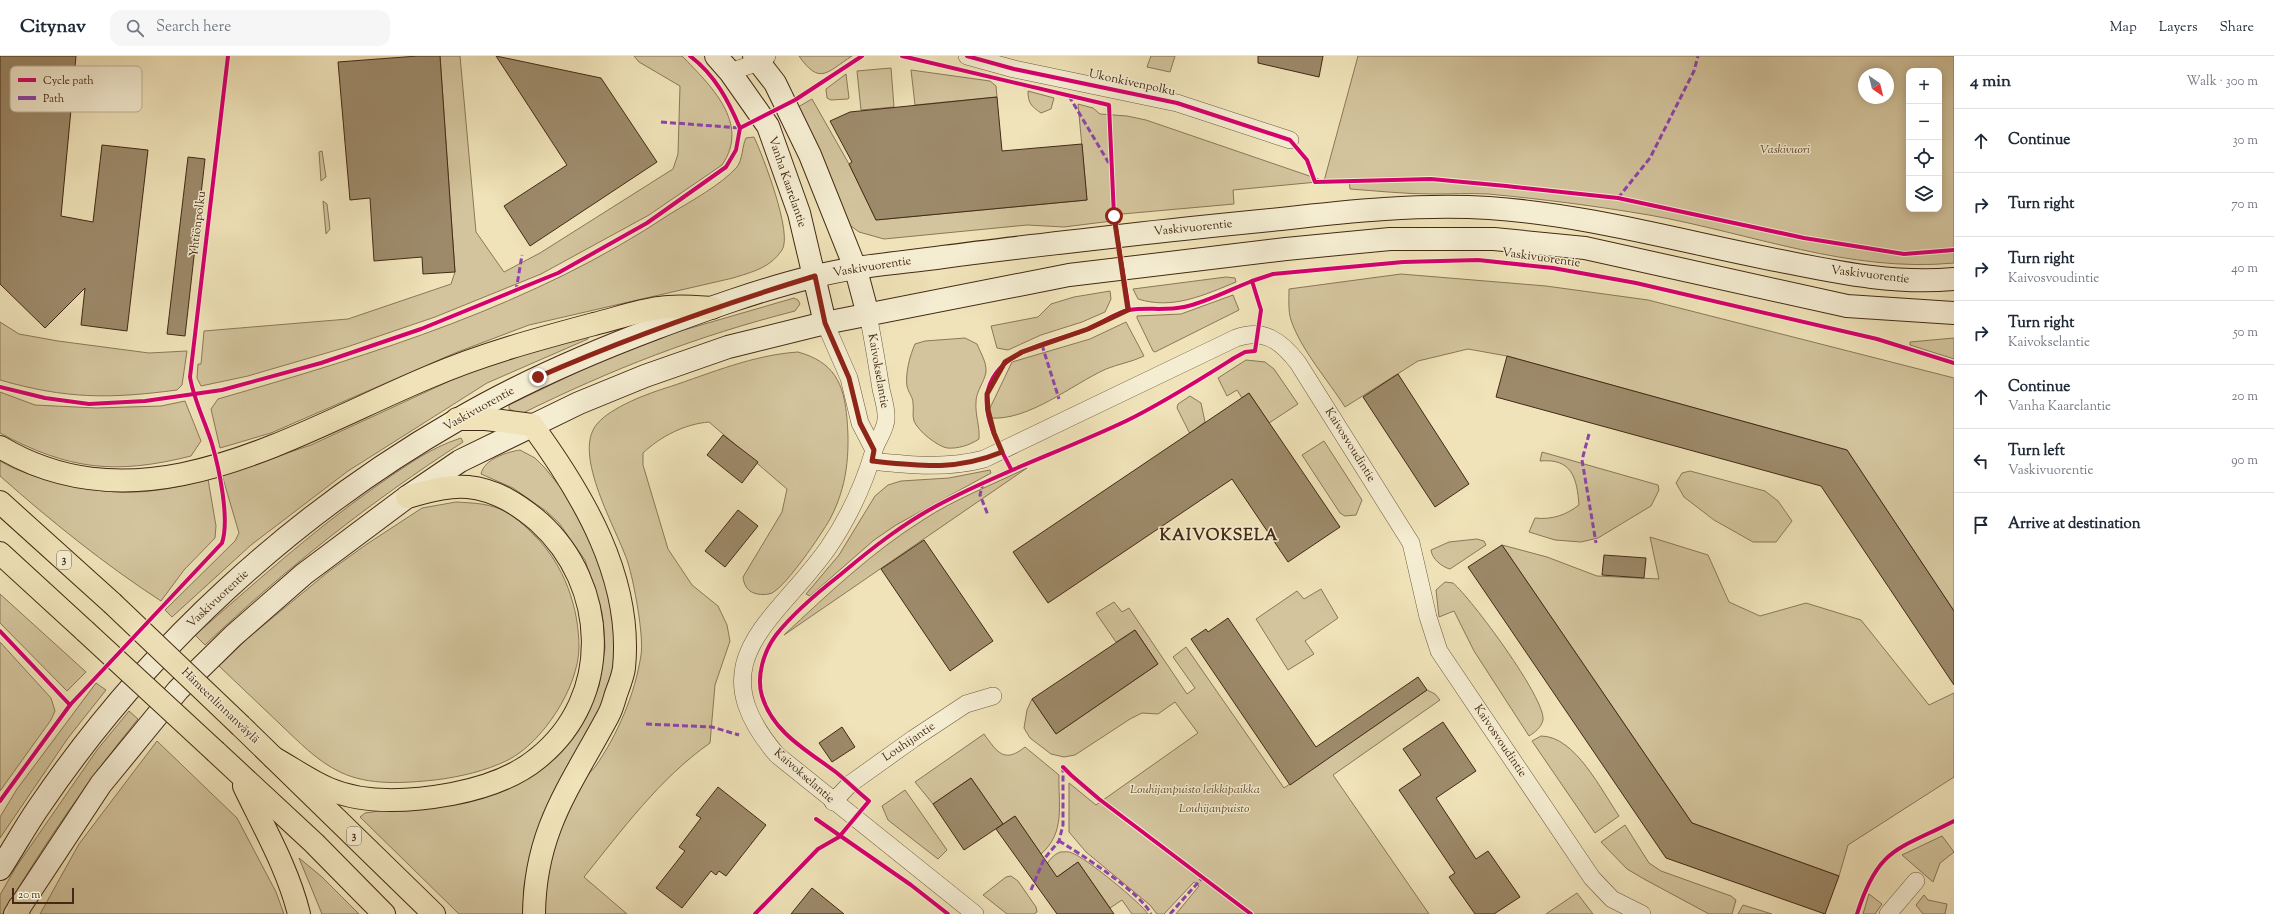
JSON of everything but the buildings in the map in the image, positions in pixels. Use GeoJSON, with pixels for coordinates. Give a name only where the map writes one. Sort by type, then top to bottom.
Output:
{"type":"FeatureCollection","features":[{"type":"Feature","properties":{"kind":"highway"},"geometry":{"type":"LineString","coordinates":[[0,447],[14,455],[46,468],[77,477],[110,481],[140,480],[178,475],[256,454],[296,438],[430,376],[530,341],[661,307],[712,308]]}},
{"type":"Feature","properties":{"kind":"highway"},"geometry":{"type":"LineString","coordinates":[[457,419],[486,419],[532,425],[562,466],[594,523],[618,587],[625,630],[624,669],[609,714],[565,791],[544,839],[537,868],[534,914]]}},
{"type":"Feature","properties":{"kind":"highway"},"geometry":{"type":"LineString","coordinates":[[274,758],[329,789],[360,798],[395,800],[443,796],[471,790],[518,772],[539,758],[556,741],[580,702],[590,676],[594,650],[593,623],[579,577],[568,556],[550,532],[514,502],[489,491],[467,486],[447,488],[406,497]]}},
{"type":"Feature","properties":{"kind":"highway","name":"Hämeenlinnanväylä"},"geometry":{"type":"LineString","coordinates":[[0,502],[112,603],[434,914]]}},
{"type":"Feature","properties":{"kind":"highway"},"geometry":{"type":"LineString","coordinates":[[0,553],[216,752],[238,775],[314,843],[384,914]]}},
{"type":"Feature","properties":{"kind":"highway"},"geometry":{"type":"LineString","coordinates":[[238,775],[278,854],[295,897],[299,914]]}},
{"type":"Feature","properties":{"kind":"main road"},"geometry":{"type":"LineString","coordinates":[[760,58],[793,116],[856,270],[868,315]]}},
{"type":"Feature","properties":{"kind":"main road","name":"Vanha Kaarelantie"},"geometry":{"type":"LineString","coordinates":[[728,61],[768,126],[799,213],[825,323]]}},
{"type":"Feature","properties":{"kind":"main road","name":"Vaskivuorentie"},"geometry":{"type":"LineString","coordinates":[[0,869],[41,804],[90,739],[151,666],[203,611],[326,506],[390,461],[457,419],[538,377],[603,348],[712,308],[815,276],[1051,243],[1361,210],[1419,207],[1488,208],[1588,219],[1748,255],[1861,277],[1910,281],[1954,279]]}},
{"type":"Feature","properties":{"kind":"main road","name":"Vaskivuorentie"},"geometry":{"type":"LineString","coordinates":[[17,912],[101,784],[178,690],[233,636],[304,574],[406,497],[460,461],[586,400],[728,347],[825,323],[1068,275],[1279,250],[1390,239],[1494,240],[1585,248],[1847,306],[1954,313]]}},
{"type":"Feature","properties":{"kind":"street","name":"Ukonkivenpolku"},"geometry":{"type":"LineString","coordinates":[[967,56],[1014,69],[1177,103],[1290,140]]}},
{"type":"Feature","properties":{"kind":"street"},"geometry":{"type":"LineString","coordinates":[[728,61],[760,58]]}},
{"type":"Feature","properties":{"kind":"street","name":"Kaivokselantie"},"geometry":{"type":"LineString","coordinates":[[868,315],[886,420],[859,495],[839,531],[814,566],[764,623],[750,645],[742,671],[744,698],[753,724],[777,755],[833,802],[975,914]]}},
{"type":"Feature","properties":{"kind":"street"},"geometry":{"type":"LineString","coordinates":[[825,323],[849,378],[860,423],[873,456]]}},
{"type":"Feature","properties":{"kind":"street","name":"Kaivosvoudintie"},"geometry":{"type":"LineString","coordinates":[[873,456],[934,467],[967,464],[984,459],[1236,338],[1247,334],[1258,334],[1276,341],[1298,363],[1411,543],[1428,617],[1439,651],[1592,878],[1612,899],[1642,914]]}},
{"type":"Feature","properties":{"kind":"street","name":"Louhijantie"},"geometry":{"type":"LineString","coordinates":[[833,802],[850,784],[931,727],[968,703],[993,696]]}},
{"type":"Feature","properties":{"kind":"street"},"geometry":{"type":"LineString","coordinates":[[1888,914],[1916,881]]}},
{"type":"Feature","properties":{"kind":"green space"},"geometry":{"type":"Polygon","coordinates":[[[440,56],[460,56],[476,232],[504,272],[540,253],[673,169],[678,154],[680,86],[639,62],[634,56],[682,56],[715,92],[723,106],[729,120],[732,134],[730,149],[722,165],[649,215],[541,274],[435,317],[347,347],[248,376],[201,386],[197,378],[198,364],[201,364],[204,331],[348,319],[451,284],[455,272],[440,56]]]}},
{"type":"Feature","properties":{"kind":"green space"},"geometry":{"type":"Polygon","coordinates":[[[799,56],[852,56],[830,71],[818,73],[806,65],[799,56]]]}},
{"type":"Feature","properties":{"kind":"green space"},"geometry":{"type":"Polygon","coordinates":[[[1151,56],[1175,56],[1170,72],[1147,67],[1151,56]]]}},
{"type":"Feature","properties":{"kind":"green space","name":"Vaskivuori"},"geometry":{"type":"Polygon","coordinates":[[[1358,56],[1954,56],[1954,263],[1915,265],[1838,257],[1800,250],[1649,215],[1569,203],[1488,194],[1412,194],[1350,189],[1349,179],[1233,190],[1234,204],[1111,215],[1112,221],[1064,227],[1027,225],[884,239],[859,232],[847,223],[798,107],[812,99],[849,164],[876,220],[1087,200],[1078,104],[1093,108],[1100,114],[1127,116],[1146,120],[1324,181],[1358,56]]]}},
{"type":"Feature","properties":{"kind":"green space"},"geometry":{"type":"Polygon","coordinates":[[[891,68],[894,107],[861,110],[857,71],[891,68]]]}},
{"type":"Feature","properties":{"kind":"green space"},"geometry":{"type":"Polygon","coordinates":[[[911,70],[990,81],[996,86],[997,97],[915,105],[911,70]]]}},
{"type":"Feature","properties":{"kind":"green space"},"geometry":{"type":"Polygon","coordinates":[[[846,74],[849,98],[831,100],[827,98],[826,89],[846,74]]]}},
{"type":"Feature","properties":{"kind":"green space"},"geometry":{"type":"Polygon","coordinates":[[[1028,91],[1054,98],[1051,109],[1041,113],[1038,111],[1029,101],[1028,91]]]}},
{"type":"Feature","properties":{"kind":"green space"},"geometry":{"type":"Polygon","coordinates":[[[754,137],[776,195],[784,228],[782,250],[766,265],[733,278],[529,325],[455,353],[271,433],[220,448],[211,409],[218,399],[394,345],[452,324],[508,301],[564,275],[618,246],[723,180],[739,164],[746,138],[754,137]]]}},
{"type":"Feature","properties":{"kind":"green space"},"geometry":{"type":"Polygon","coordinates":[[[322,151],[326,177],[321,181],[319,152],[322,151]]]}},
{"type":"Feature","properties":{"kind":"green space"},"geometry":{"type":"Polygon","coordinates":[[[323,201],[327,204],[330,229],[326,234],[323,201]]]}},
{"type":"Feature","properties":{"kind":"green space"},"geometry":{"type":"Polygon","coordinates":[[[1401,274],[1546,286],[1648,300],[1954,378],[1954,611],[1847,450],[1507,356],[1468,349],[1418,361],[1345,407],[1308,354],[1295,331],[1289,313],[1289,289],[1401,274]]]}},
{"type":"Feature","properties":{"kind":"green space"},"geometry":{"type":"Polygon","coordinates":[[[1226,277],[1235,278],[1236,282],[1188,300],[1176,302],[1151,302],[1138,299],[1133,289],[1226,277]]]}},
{"type":"Feature","properties":{"kind":"green space"},"geometry":{"type":"Polygon","coordinates":[[[1110,291],[1111,299],[1105,312],[1082,322],[1041,335],[1008,350],[997,348],[991,326],[1038,317],[1051,304],[1074,297],[1110,291]]]}},
{"type":"Feature","properties":{"kind":"green space"},"geometry":{"type":"Polygon","coordinates":[[[1233,295],[1239,310],[1155,352],[1153,351],[1137,318],[1137,316],[1181,314],[1233,295]]]}},
{"type":"Feature","properties":{"kind":"green space"},"geometry":{"type":"Polygon","coordinates":[[[794,298],[798,300],[800,304],[795,311],[724,331],[655,355],[588,382],[521,414],[509,409],[509,405],[594,364],[677,332],[794,298]]]}},
{"type":"Feature","properties":{"kind":"green space"},"geometry":{"type":"Polygon","coordinates":[[[0,322],[19,334],[58,341],[149,353],[187,351],[182,385],[177,390],[153,393],[88,396],[46,391],[0,380],[0,322]]]}},
{"type":"Feature","properties":{"kind":"green space"},"geometry":{"type":"Polygon","coordinates":[[[1126,322],[1144,356],[1106,369],[1035,408],[1020,414],[990,418],[990,408],[1012,362],[1090,339],[1126,322]]]}},
{"type":"Feature","properties":{"kind":"green space"},"geometry":{"type":"Polygon","coordinates":[[[587,332],[588,339],[487,383],[348,471],[251,545],[172,617],[165,610],[235,541],[239,533],[222,475],[311,445],[467,373],[587,332]]]}},
{"type":"Feature","properties":{"kind":"green space"},"geometry":{"type":"Polygon","coordinates":[[[965,338],[977,344],[986,368],[985,376],[976,399],[979,439],[964,446],[947,448],[928,438],[916,425],[913,417],[913,401],[907,386],[907,370],[915,344],[925,341],[965,338]]]}},
{"type":"Feature","properties":{"kind":"green space"},"geometry":{"type":"Polygon","coordinates":[[[1954,338],[1954,359],[1910,345],[1910,342],[1954,338]]]}},
{"type":"Feature","properties":{"kind":"green space"},"geometry":{"type":"Polygon","coordinates":[[[798,352],[810,356],[829,368],[840,385],[846,406],[848,432],[846,470],[844,483],[836,507],[830,519],[795,570],[772,593],[756,594],[751,592],[746,586],[743,577],[782,512],[787,489],[709,422],[682,428],[665,436],[643,453],[643,465],[668,549],[692,585],[718,606],[727,625],[730,641],[715,685],[710,743],[658,788],[627,823],[584,877],[627,914],[544,914],[550,859],[559,827],[567,808],[578,789],[595,767],[618,727],[635,684],[642,646],[638,609],[633,583],[623,549],[599,493],[593,473],[589,454],[590,437],[597,424],[603,418],[621,406],[641,397],[748,361],[798,352]]]}},
{"type":"Feature","properties":{"kind":"green space"},"geometry":{"type":"Polygon","coordinates":[[[1246,360],[1265,362],[1274,369],[1298,404],[1269,423],[1249,393],[1242,398],[1237,390],[1227,396],[1218,378],[1246,360]]]}},
{"type":"Feature","properties":{"kind":"green space"},"geometry":{"type":"Polygon","coordinates":[[[0,392],[35,405],[96,408],[161,406],[185,401],[201,441],[191,456],[164,462],[139,466],[115,467],[93,466],[71,462],[48,455],[0,433],[0,392]]]}},
{"type":"Feature","properties":{"kind":"green space"},"geometry":{"type":"Polygon","coordinates":[[[1190,396],[1201,403],[1205,422],[1197,428],[1201,434],[1193,440],[1177,408],[1178,404],[1190,396]]]}},
{"type":"Feature","properties":{"kind":"green space"},"geometry":{"type":"Polygon","coordinates":[[[461,438],[463,442],[395,488],[297,563],[205,645],[195,635],[283,559],[351,504],[416,459],[438,447],[461,438]]]}},
{"type":"Feature","properties":{"kind":"green space"},"geometry":{"type":"Polygon","coordinates":[[[1324,441],[1362,500],[1356,515],[1345,516],[1340,513],[1302,455],[1324,441]]]}},
{"type":"Feature","properties":{"kind":"green space"},"geometry":{"type":"Polygon","coordinates":[[[520,450],[535,458],[545,468],[561,488],[581,521],[608,583],[616,651],[609,692],[543,817],[534,842],[524,886],[523,914],[459,914],[360,817],[365,813],[407,807],[534,773],[553,760],[569,742],[582,722],[599,686],[605,648],[604,629],[602,613],[585,560],[559,523],[546,511],[513,488],[481,474],[483,469],[491,460],[509,452],[520,450]]]}},
{"type":"Feature","properties":{"kind":"green space"},"geometry":{"type":"Polygon","coordinates":[[[1542,452],[1658,485],[1659,490],[1651,506],[1598,538],[1581,542],[1555,540],[1529,532],[1535,518],[1558,516],[1569,512],[1579,505],[1577,486],[1571,472],[1566,466],[1559,463],[1540,461],[1542,452]]]}},
{"type":"Feature","properties":{"kind":"green space"},"geometry":{"type":"Polygon","coordinates":[[[0,461],[20,471],[42,478],[77,487],[115,492],[150,491],[208,479],[216,526],[215,538],[184,570],[161,601],[98,557],[19,493],[0,476],[0,461]]]}},
{"type":"Feature","properties":{"kind":"green space"},"geometry":{"type":"Polygon","coordinates":[[[1027,468],[784,635],[851,574],[904,532],[948,505],[1027,468]]]}},
{"type":"Feature","properties":{"kind":"green space"},"geometry":{"type":"Polygon","coordinates":[[[990,470],[991,473],[896,525],[874,540],[810,596],[806,594],[839,555],[875,496],[888,485],[901,481],[949,478],[990,470]]]}},
{"type":"Feature","properties":{"kind":"green space"},"geometry":{"type":"Polygon","coordinates":[[[1690,471],[1765,491],[1778,501],[1792,521],[1776,542],[1753,542],[1714,520],[1684,497],[1676,483],[1682,473],[1690,471]]]}},
{"type":"Feature","properties":{"kind":"green space"},"geometry":{"type":"Polygon","coordinates":[[[456,502],[489,506],[510,514],[535,536],[554,560],[562,573],[568,588],[576,617],[579,648],[577,664],[572,680],[556,712],[534,741],[521,752],[500,764],[463,775],[435,780],[411,782],[363,780],[340,772],[309,751],[219,666],[248,638],[328,572],[367,544],[422,508],[456,502]]]}},
{"type":"Feature","properties":{"kind":"green space"},"geometry":{"type":"Polygon","coordinates":[[[1650,537],[1708,555],[1729,602],[1760,616],[1806,603],[1861,620],[1929,705],[1954,693],[1954,777],[1848,845],[1839,876],[1692,823],[1502,545],[1547,557],[1597,576],[1659,579],[1650,537]]]}},
{"type":"Feature","properties":{"kind":"green space"},"geometry":{"type":"Polygon","coordinates":[[[1477,539],[1484,541],[1486,545],[1450,569],[1438,562],[1433,556],[1431,550],[1449,542],[1477,539]]]}},
{"type":"Feature","properties":{"kind":"green space"},"geometry":{"type":"Polygon","coordinates":[[[1445,582],[1453,583],[1475,608],[1506,649],[1533,692],[1541,709],[1543,720],[1539,728],[1529,736],[1474,651],[1454,611],[1439,617],[1436,590],[1445,582]]]}},
{"type":"Feature","properties":{"kind":"green space"},"geometry":{"type":"Polygon","coordinates":[[[1321,589],[1338,618],[1305,641],[1314,654],[1288,670],[1256,619],[1297,591],[1304,599],[1321,589]]]}},
{"type":"Feature","properties":{"kind":"green space"},"geometry":{"type":"Polygon","coordinates":[[[0,594],[86,672],[67,691],[0,623],[0,594]]]}},
{"type":"Feature","properties":{"kind":"green space","name":"Louhijanpuisto"},"geometry":{"type":"Polygon","coordinates":[[[1114,602],[1122,612],[1129,608],[1187,694],[1195,688],[1173,657],[1186,647],[1284,788],[1427,690],[1435,694],[1440,700],[1333,775],[1429,914],[1176,914],[1199,886],[1194,882],[1164,914],[1157,914],[1150,905],[1086,852],[1069,832],[1069,783],[1096,805],[1198,733],[1175,702],[1158,714],[1142,713],[1130,719],[1075,755],[1064,757],[1051,754],[1030,738],[1024,728],[1027,710],[1032,699],[1056,734],[1158,664],[1135,630],[1116,642],[1096,613],[1114,602]]]}},
{"type":"Feature","properties":{"kind":"green space"},"geometry":{"type":"Polygon","coordinates":[[[0,642],[51,698],[55,711],[51,720],[0,791],[0,642]]]}},
{"type":"Feature","properties":{"kind":"green space"},"geometry":{"type":"Polygon","coordinates":[[[96,683],[106,690],[68,738],[0,838],[0,817],[17,789],[96,683]]]}},
{"type":"Feature","properties":{"kind":"green space"},"geometry":{"type":"Polygon","coordinates":[[[129,711],[138,719],[84,789],[50,838],[3,914],[0,914],[0,895],[16,867],[97,750],[129,711]]]}},
{"type":"Feature","properties":{"kind":"green space"},"geometry":{"type":"Polygon","coordinates":[[[984,734],[997,751],[1002,754],[1012,755],[1025,747],[1059,775],[1059,818],[1057,827],[1049,846],[1041,854],[1015,816],[1003,824],[971,778],[933,804],[915,782],[984,734]]]}},
{"type":"Feature","properties":{"kind":"green space"},"geometry":{"type":"Polygon","coordinates":[[[1541,736],[1553,738],[1576,754],[1586,766],[1619,816],[1595,833],[1532,741],[1541,736]]]}},
{"type":"Feature","properties":{"kind":"green space"},"geometry":{"type":"Polygon","coordinates":[[[157,741],[237,818],[276,892],[284,914],[40,914],[79,844],[157,741]]]}},
{"type":"Feature","properties":{"kind":"green space"},"geometry":{"type":"Polygon","coordinates":[[[905,790],[947,850],[938,859],[888,820],[882,806],[905,790]]]}},
{"type":"Feature","properties":{"kind":"green space"},"geometry":{"type":"Polygon","coordinates":[[[1625,825],[1649,863],[1661,871],[1731,896],[1736,900],[1732,914],[1709,914],[1627,869],[1601,842],[1625,825]]]}},
{"type":"Feature","properties":{"kind":"green space"},"geometry":{"type":"Polygon","coordinates":[[[1942,836],[1954,852],[1940,863],[1933,882],[1902,855],[1942,836]]]}},
{"type":"Feature","properties":{"kind":"green space"},"geometry":{"type":"Polygon","coordinates":[[[1060,852],[1071,852],[1079,856],[1124,891],[1148,914],[1132,914],[1122,900],[1110,908],[1078,862],[1040,889],[1037,886],[1048,862],[1060,852]]]}},
{"type":"Feature","properties":{"kind":"green space"},"geometry":{"type":"Polygon","coordinates":[[[299,858],[322,877],[359,914],[322,914],[299,858]]]}},
{"type":"Feature","properties":{"kind":"green space"},"geometry":{"type":"Polygon","coordinates":[[[1011,876],[1018,881],[1036,907],[1037,912],[1034,914],[1007,914],[983,895],[1006,877],[1011,876]]]}},
{"type":"Feature","properties":{"kind":"green space"},"geometry":{"type":"Polygon","coordinates":[[[1577,893],[1593,914],[1546,914],[1577,893]]]}},
{"type":"Feature","properties":{"kind":"green space"},"geometry":{"type":"Polygon","coordinates":[[[1869,894],[1882,904],[1875,914],[1863,914],[1869,894]]]}},
{"type":"Feature","properties":{"kind":"green space"},"geometry":{"type":"Polygon","coordinates":[[[1924,895],[1928,900],[1947,904],[1945,914],[1923,914],[1916,905],[1924,895]]]}},
{"type":"Feature","properties":{"kind":"green space"},"geometry":{"type":"Polygon","coordinates":[[[1743,905],[1772,914],[1738,914],[1743,905]]]}},
{"type":"Feature","properties":{"kind":"marked path"},"geometry":{"type":"LineString","coordinates":[[1618,198],[1650,158],[1694,71],[1698,56]]}},
{"type":"Feature","properties":{"kind":"marked path"},"geometry":{"type":"LineString","coordinates":[[1069,96],[1110,165]]}},
{"type":"Feature","properties":{"kind":"marked path"},"geometry":{"type":"LineString","coordinates":[[661,122],[740,128]]}},
{"type":"Feature","properties":{"kind":"marked path"},"geometry":{"type":"LineString","coordinates":[[516,291],[522,255]]}},
{"type":"Feature","properties":{"kind":"marked path"},"geometry":{"type":"LineString","coordinates":[[1042,345],[1059,399]]}},
{"type":"Feature","properties":{"kind":"marked path"},"geometry":{"type":"LineString","coordinates":[[1589,434],[1582,460],[1596,543]]}},
{"type":"Feature","properties":{"kind":"marked path"},"geometry":{"type":"LineString","coordinates":[[983,482],[980,495],[988,515]]}},
{"type":"Feature","properties":{"kind":"marked path"},"geometry":{"type":"LineString","coordinates":[[646,724],[712,727],[739,735]]}},
{"type":"Feature","properties":{"kind":"marked path"},"geometry":{"type":"LineString","coordinates":[[1031,890],[1044,859],[1059,841],[1063,825],[1063,767]]}},
{"type":"Feature","properties":{"kind":"marked path"},"geometry":{"type":"LineString","coordinates":[[1059,841],[1110,874],[1136,896],[1151,914]]}},
{"type":"Feature","properties":{"kind":"marked path"},"geometry":{"type":"LineString","coordinates":[[1170,914],[1203,877]]}},
{"type":"Feature","properties":{"kind":"cycle path","name":"Yhtiönpolku"},"geometry":{"type":"LineString","coordinates":[[0,801],[70,705],[222,543],[225,521],[223,494],[218,466],[190,377],[228,56]]}},
{"type":"Feature","properties":{"kind":"cycle path"},"geometry":{"type":"LineString","coordinates":[[690,56],[699,63],[714,80],[731,108],[740,128]]}},
{"type":"Feature","properties":{"kind":"cycle path"},"geometry":{"type":"LineString","coordinates":[[0,387],[45,398],[89,404],[145,401],[222,390],[321,363],[421,329],[558,273],[647,223],[726,167],[736,150],[740,128],[795,100],[862,56]]}},
{"type":"Feature","properties":{"kind":"cycle path"},"geometry":{"type":"LineString","coordinates":[[902,56],[1109,105],[1114,216],[1129,310]]}},
{"type":"Feature","properties":{"kind":"cycle path"},"geometry":{"type":"LineString","coordinates":[[967,56],[1014,69],[1177,103],[1290,140],[1307,160],[1315,182],[1431,179],[1506,186],[1618,198],[1804,238],[1904,254],[1954,250]]}},
{"type":"Feature","properties":{"kind":"cycle path"},"geometry":{"type":"LineString","coordinates":[[755,914],[818,849],[839,837],[869,801],[837,773],[803,749],[783,731],[774,721],[767,709],[760,688],[760,680],[762,664],[768,648],[776,635],[806,603],[864,555],[928,510],[987,481],[1126,421],[1167,399],[1245,352],[1255,351],[1261,310],[1252,281],[1273,274],[1403,262],[1478,260],[1553,268],[1636,283],[1877,339],[1954,363]]}},
{"type":"Feature","properties":{"kind":"cycle path"},"geometry":{"type":"LineString","coordinates":[[1011,469],[990,424],[987,404],[987,395],[992,380],[1001,367],[1027,350],[1088,329],[1124,311],[1136,309],[1170,309],[1193,305],[1252,281]]}},
{"type":"Feature","properties":{"kind":"cycle path"},"geometry":{"type":"LineString","coordinates":[[0,631],[70,705]]}},
{"type":"Feature","properties":{"kind":"cycle path"},"geometry":{"type":"LineString","coordinates":[[1063,767],[1099,799],[1251,914]]}},
{"type":"Feature","properties":{"kind":"cycle path"},"geometry":{"type":"LineString","coordinates":[[816,819],[911,885],[948,914]]}},
{"type":"Feature","properties":{"kind":"cycle path"},"geometry":{"type":"LineString","coordinates":[[1857,914],[1873,875],[1892,853],[1954,821]]}},
{"type":"Feature","properties":{"kind":"district","name":"KAIVOKSELA"},"geometry":{"type":"Point","coordinates":[1219,536]}},
{"type":"Feature","properties":{"kind":"route"},"geometry":{"type":"LineString","coordinates":[[538,377],[603,348],[712,308],[815,276],[825,323],[849,378],[860,423],[874,450],[872,461],[927,467],[967,464],[1002,452],[994,433],[988,410],[987,394],[1005,362],[1022,352],[1088,329],[1128,310],[1114,216]]}},
{"type":"Feature","properties":{"kind":"park label","name":"Louhijanpuisto leikkipaikka"},"geometry":{"type":"Point","coordinates":[1195,790]}}]}
